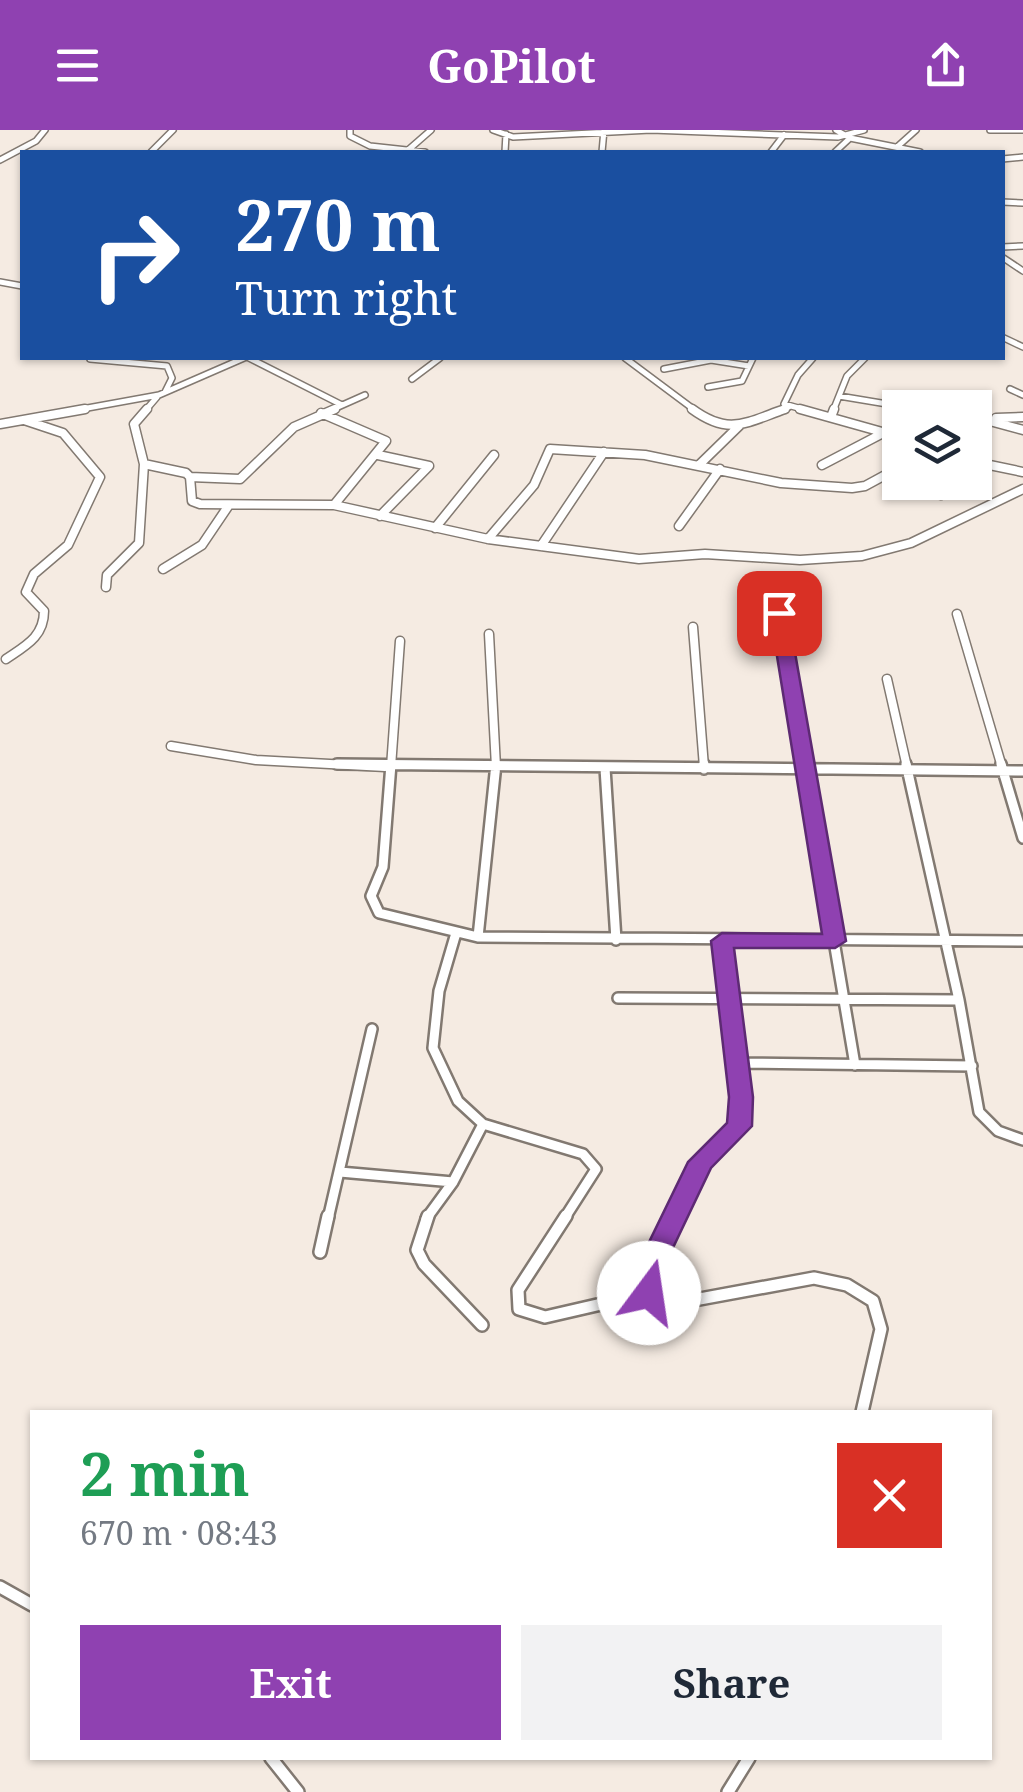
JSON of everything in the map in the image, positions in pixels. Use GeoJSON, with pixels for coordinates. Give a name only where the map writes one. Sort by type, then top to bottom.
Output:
{"type":"FeatureCollection","features":[{"type":"Feature","properties":{"kind":"street"},"geometry":{"type":"LineString","coordinates":[[0,160],[36,140],[44,130]]}},
{"type":"Feature","properties":{"kind":"street"},"geometry":{"type":"LineString","coordinates":[[153,150],[173,130]]}},
{"type":"Feature","properties":{"kind":"street"},"geometry":{"type":"LineString","coordinates":[[350,130],[350,136],[370,146],[394,150]]}},
{"type":"Feature","properties":{"kind":"street"},"geometry":{"type":"LineString","coordinates":[[408,150],[431,130]]}},
{"type":"Feature","properties":{"kind":"street"},"geometry":{"type":"LineString","coordinates":[[493,130],[506,134],[651,130],[847,137],[910,150]]}},
{"type":"Feature","properties":{"kind":"street"},"geometry":{"type":"LineString","coordinates":[[836,130],[847,137]]}},
{"type":"Feature","properties":{"kind":"street"},"geometry":{"type":"LineString","coordinates":[[837,150],[847,137],[864,130]]}},
{"type":"Feature","properties":{"kind":"street"},"geometry":{"type":"LineString","coordinates":[[896,147],[916,130]]}},
{"type":"Feature","properties":{"kind":"street"},"geometry":{"type":"LineString","coordinates":[[990,130],[1023,130]]}},
{"type":"Feature","properties":{"kind":"street"},"geometry":{"type":"LineString","coordinates":[[505,150],[506,134]]}},
{"type":"Feature","properties":{"kind":"street"},"geometry":{"type":"LineString","coordinates":[[773,150],[784,135]]}},
{"type":"Feature","properties":{"kind":"street"},"geometry":{"type":"LineString","coordinates":[[106,587],[106,575],[139,543],[138,525],[145,501],[144,464],[134,424],[172,378],[167,366],[109,360]]}},
{"type":"Feature","properties":{"kind":"street"},"geometry":{"type":"LineString","coordinates":[[250,360],[342,405]]}},
{"type":"Feature","properties":{"kind":"street"},"geometry":{"type":"LineString","coordinates":[[412,378],[437,360]]}},
{"type":"Feature","properties":{"kind":"street"},"geometry":{"type":"LineString","coordinates":[[628,360],[713,424],[740,425]]}},
{"type":"Feature","properties":{"kind":"street"},"geometry":{"type":"LineString","coordinates":[[664,369],[711,360],[749,366]]}},
{"type":"Feature","properties":{"kind":"street"},"geometry":{"type":"LineString","coordinates":[[708,387],[742,380],[753,360]]}},
{"type":"Feature","properties":{"kind":"street"},"geometry":{"type":"LineString","coordinates":[[811,360],[798,375],[784,404],[882,431]]}},
{"type":"Feature","properties":{"kind":"street"},"geometry":{"type":"LineString","coordinates":[[831,417],[847,376],[863,360]]}},
{"type":"Feature","properties":{"kind":"street"},"geometry":{"type":"LineString","coordinates":[[0,424],[162,394],[227,361]]}},
{"type":"Feature","properties":{"kind":"street"},"geometry":{"type":"LineString","coordinates":[[1010,389],[1023,395]]}},
{"type":"Feature","properties":{"kind":"street"},"geometry":{"type":"LineString","coordinates":[[144,464],[190,477],[240,480],[294,427],[365,395]]}},
{"type":"Feature","properties":{"kind":"street"},"geometry":{"type":"LineString","coordinates":[[839,396],[882,403]]}},
{"type":"Feature","properties":{"kind":"street"},"geometry":{"type":"LineString","coordinates":[[699,465],[740,425],[789,406]]}},
{"type":"Feature","properties":{"kind":"street"},"geometry":{"type":"LineString","coordinates":[[321,413],[382,438],[386,446],[334,506]]}},
{"type":"Feature","properties":{"kind":"street"},"geometry":{"type":"LineString","coordinates":[[992,417],[1023,417]]}},
{"type":"Feature","properties":{"kind":"street"},"geometry":{"type":"LineString","coordinates":[[6,659],[42,630],[44,611],[26,592],[28,586],[38,567],[67,546],[100,477],[63,432],[24,420]]}},
{"type":"Feature","properties":{"kind":"street"},"geometry":{"type":"LineString","coordinates":[[992,422],[1023,430]]}},
{"type":"Feature","properties":{"kind":"street"},"geometry":{"type":"LineString","coordinates":[[822,465],[882,435]]}},
{"type":"Feature","properties":{"kind":"street"},"geometry":{"type":"LineString","coordinates":[[488,539],[534,485],[550,450],[604,452],[699,465],[780,483],[852,488],[882,477]]}},
{"type":"Feature","properties":{"kind":"street"},"geometry":{"type":"LineString","coordinates":[[541,546],[604,452]]}},
{"type":"Feature","properties":{"kind":"street"},"geometry":{"type":"LineString","coordinates":[[378,455],[429,466],[380,516]]}},
{"type":"Feature","properties":{"kind":"street"},"geometry":{"type":"LineString","coordinates":[[435,528],[494,455]]}},
{"type":"Feature","properties":{"kind":"street"},"geometry":{"type":"LineString","coordinates":[[992,467],[1023,472]]}},
{"type":"Feature","properties":{"kind":"street"},"geometry":{"type":"LineString","coordinates":[[679,526],[720,469]]}},
{"type":"Feature","properties":{"kind":"street"},"geometry":{"type":"LineString","coordinates":[[190,477],[192,501],[334,506],[488,539],[639,559],[705,554],[800,560],[862,556],[911,543],[1023,489]]}},
{"type":"Feature","properties":{"kind":"street"},"geometry":{"type":"LineString","coordinates":[[163,570],[202,545],[229,505]]}},
{"type":"Feature","properties":{"kind":"street"},"geometry":{"type":"LineString","coordinates":[[779,613],[856,1065]]}},
{"type":"Feature","properties":{"kind":"street"},"geometry":{"type":"LineString","coordinates":[[958,614],[1023,838]]}},
{"type":"Feature","properties":{"kind":"street"},"geometry":{"type":"LineString","coordinates":[[693,627],[704,769]]}},
{"type":"Feature","properties":{"kind":"street"},"geometry":{"type":"LineString","coordinates":[[478,937],[496,768],[489,634]]}},
{"type":"Feature","properties":{"kind":"street"},"geometry":{"type":"LineString","coordinates":[[400,642],[384,867],[370,892],[370,903],[379,913],[478,937],[1023,942]]}},
{"type":"Feature","properties":{"kind":"street"},"geometry":{"type":"LineString","coordinates":[[887,680],[959,1000],[980,1112],[998,1131],[1023,1140]]}},
{"type":"Feature","properties":{"kind":"street"},"geometry":{"type":"LineString","coordinates":[[171,746],[256,760],[392,767],[1023,770]]}},
{"type":"Feature","properties":{"kind":"street"},"geometry":{"type":"LineString","coordinates":[[605,768],[616,940]]}},
{"type":"Feature","properties":{"kind":"street"},"geometry":{"type":"LineString","coordinates":[[456,932],[439,991],[433,1048],[458,1101],[483,1124],[583,1154],[596,1169],[518,1290],[519,1309],[544,1317],[649,1293]]}},
{"type":"Feature","properties":{"kind":"street"},"geometry":{"type":"LineString","coordinates":[[722,941],[737,1064],[739,1126],[701,1162],[646,1275],[649,1293],[657,1300],[678,1304],[814,1278],[846,1286],[873,1301],[880,1330],[862,1410]]}},
{"type":"Feature","properties":{"kind":"street"},"geometry":{"type":"LineString","coordinates":[[618,998],[959,1000]]}},
{"type":"Feature","properties":{"kind":"street"},"geometry":{"type":"LineString","coordinates":[[320,1252],[372,1029]]}},
{"type":"Feature","properties":{"kind":"street"},"geometry":{"type":"LineString","coordinates":[[737,1064],[972,1066]]}},
{"type":"Feature","properties":{"kind":"street"},"geometry":{"type":"LineString","coordinates":[[482,1325],[424,1264],[417,1250],[426,1220],[453,1182],[483,1124]]}},
{"type":"Feature","properties":{"kind":"street"},"geometry":{"type":"LineString","coordinates":[[340,1172],[453,1182]]}},
{"type":"Feature","properties":{"kind":"street"},"geometry":{"type":"LineString","coordinates":[[0,1587],[30,1604]]}},
{"type":"Feature","properties":{"kind":"street"},"geometry":{"type":"LineString","coordinates":[[273,1760],[298,1792]]}},
{"type":"Feature","properties":{"kind":"street"},"geometry":{"type":"LineString","coordinates":[[728,1792],[748,1760]]}},
{"type":"Feature","properties":{"kind":"route"},"geometry":{"type":"LineString","coordinates":[[649,1293],[646,1275],[701,1162],[739,1126],[741,1097],[722,941],[835,941],[779,613]]}}]}
